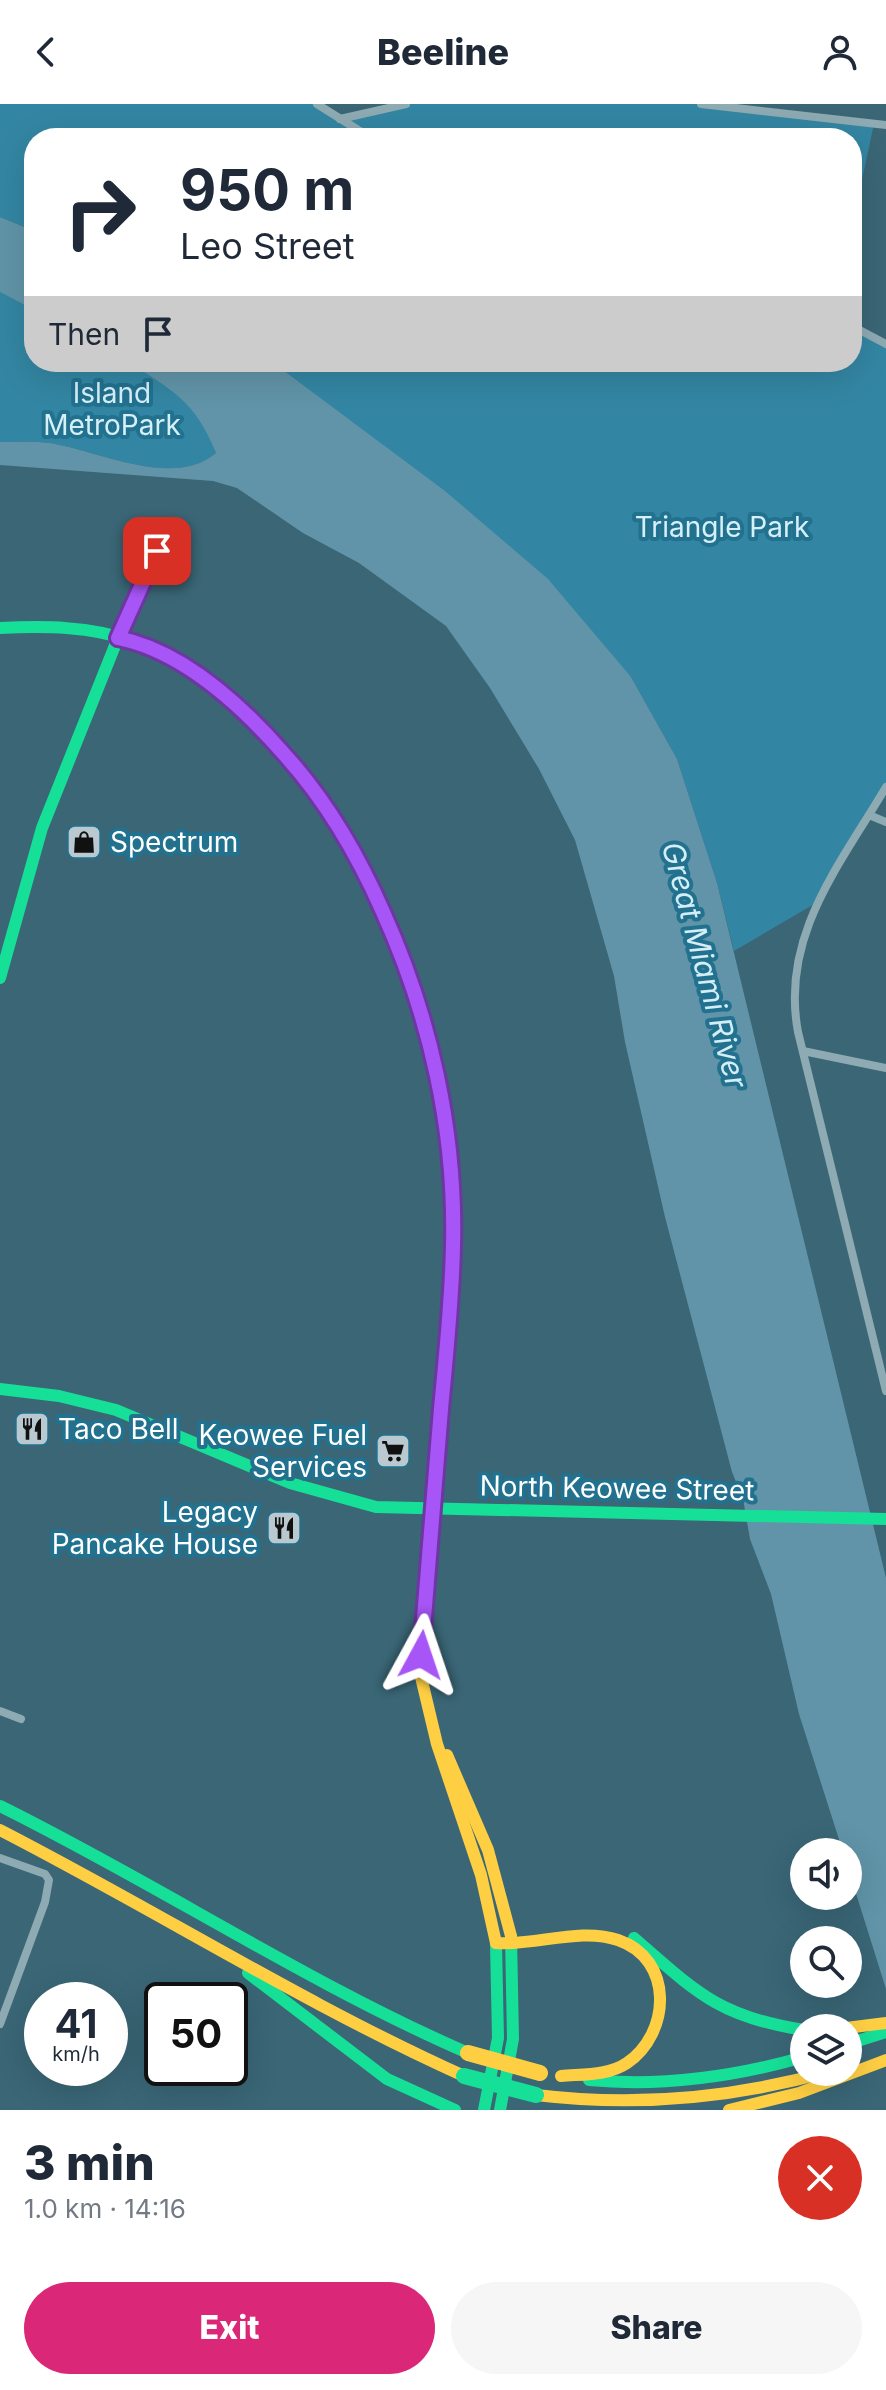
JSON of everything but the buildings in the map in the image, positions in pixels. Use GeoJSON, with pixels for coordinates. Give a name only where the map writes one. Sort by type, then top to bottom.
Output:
{"type":"FeatureCollection","features":[{"type":"Feature","properties":{"kind":"main road"},"geometry":{"type":"LineString","coordinates":[[0,628],[70,630],[142,645],[204,680],[244,712],[290,760],[324,805],[358,860],[411,983],[438,1078],[453,1204],[451,1285],[421,1664],[424,1697],[454,1802],[507,1941],[513,2039],[500,2110]]}},
{"type":"Feature","properties":{"kind":"main road"},"geometry":{"type":"LineString","coordinates":[[0,978],[42,828],[118,638]]}},
{"type":"Feature","properties":{"kind":"main road","name":"North Keowee Street"},"geometry":{"type":"LineString","coordinates":[[0,1389],[51,1393],[127,1413],[327,1497],[376,1507],[886,1519]]}},
{"type":"Feature","properties":{"kind":"main road"},"geometry":{"type":"LineString","coordinates":[[0,1806],[103,1857],[397,2022],[468,2053],[540,2073],[634,2083],[691,2082],[790,2060]]}},
{"type":"Feature","properties":{"kind":"main road"},"geometry":{"type":"LineString","coordinates":[[0,1830],[377,2037],[464,2076],[536,2095],[621,2105],[664,2104],[753,2092],[790,2082]]}},
{"type":"Feature","properties":{"kind":"main road"},"geometry":{"type":"LineString","coordinates":[[507,1941],[610,1929],[630,1935],[655,1952],[678,1978],[718,2006],[758,2023],[790,2028]]}},
{"type":"Feature","properties":{"kind":"main road"},"geometry":{"type":"LineString","coordinates":[[507,1941],[594,1936],[618,1940],[635,1949],[651,1966],[660,1987],[659,2024],[641,2054],[624,2066],[561,2076]]}},
{"type":"Feature","properties":{"kind":"main road"},"geometry":{"type":"LineString","coordinates":[[484,2110],[498,2038],[507,1941]]}},
{"type":"Feature","properties":{"kind":"main road"},"geometry":{"type":"LineString","coordinates":[[223,1950],[258,1982],[387,2079],[455,2110]]}},
{"type":"Feature","properties":{"kind":"main road"},"geometry":{"type":"LineString","coordinates":[[862,2033],[886,2023]]}},
{"type":"Feature","properties":{"kind":"main road"},"geometry":{"type":"LineString","coordinates":[[862,2036],[886,2032]]}},
{"type":"Feature","properties":{"kind":"main road"},"geometry":{"type":"LineString","coordinates":[[862,2063],[886,2053]]}},
{"type":"Feature","properties":{"kind":"main road"},"geometry":{"type":"LineString","coordinates":[[862,2064],[886,2060]]}},
{"type":"Feature","properties":{"kind":"main road"},"geometry":{"type":"LineString","coordinates":[[729,2110],[799,2093],[814,2086]]}},
{"type":"Feature","properties":{"kind":"street"},"geometry":{"type":"LineString","coordinates":[[317,104],[355,128]]}},
{"type":"Feature","properties":{"kind":"street"},"geometry":{"type":"LineString","coordinates":[[340,119],[406,104]]}},
{"type":"Feature","properties":{"kind":"street"},"geometry":{"type":"LineString","coordinates":[[701,104],[886,125]]}},
{"type":"Feature","properties":{"kind":"street"},"geometry":{"type":"LineString","coordinates":[[862,331],[886,344]]}},
{"type":"Feature","properties":{"kind":"street"},"geometry":{"type":"LineString","coordinates":[[118,638],[157,551]]}},
{"type":"Feature","properties":{"kind":"street"},"geometry":{"type":"LineString","coordinates":[[886,787],[816,903],[800,942],[793,993],[803,1051],[886,1391]]}},
{"type":"Feature","properties":{"kind":"street"},"geometry":{"type":"LineString","coordinates":[[869,815],[886,822]]}},
{"type":"Feature","properties":{"kind":"street"},"geometry":{"type":"LineString","coordinates":[[803,1051],[886,1068]]}},
{"type":"Feature","properties":{"kind":"street"},"geometry":{"type":"LineString","coordinates":[[0,1711],[21,1719]]}},
{"type":"Feature","properties":{"kind":"street"},"geometry":{"type":"LineString","coordinates":[[0,1858],[45,1874],[49,1880],[45,1902],[0,2024]]}},
{"type":"Feature","properties":{"kind":"street"},"geometry":{"type":"LineString","coordinates":[[0,1988],[11,1992]]}},
{"type":"Feature","properties":{"kind":"green space"},"geometry":{"type":"Polygon","coordinates":[[[0,104],[317,104],[340,119],[406,104],[701,104],[874,124],[862,180],[862,128],[24,128],[24,227],[0,217],[0,104]]]}},
{"type":"Feature","properties":{"kind":"green space","name":"Island MetroPark"},"geometry":{"type":"Polygon","coordinates":[[[0,292],[24,305],[24,372],[143,372],[176,392],[203,422],[216,453],[199,463],[179,468],[158,468],[50,443],[0,442],[0,292]]]}},
{"type":"Feature","properties":{"kind":"green space","name":"Triangle Park"},"geometry":{"type":"Polygon","coordinates":[[[862,331],[886,344],[886,787],[816,903],[734,951],[717,883],[677,759],[631,677],[335,412],[285,372],[862,372],[862,331]]]}},
{"type":"Feature","properties":{"kind":"water"},"geometry":{"type":"Polygon","coordinates":[[[0,217],[24,227],[24,305],[0,292],[0,217]]]}},
{"type":"Feature","properties":{"kind":"water","name":"Great Miami River"},"geometry":{"type":"Polygon","coordinates":[[[143,372],[285,372],[445,491],[548,579],[631,677],[677,759],[717,883],[886,1578],[886,1989],[861,1910],[862,1838],[839,1838],[799,1714],[771,1594],[750,1539],[743,1499],[732,1472],[665,1217],[625,1042],[614,976],[575,840],[539,769],[490,688],[446,626],[359,563],[303,533],[237,488],[213,481],[0,465],[0,442],[50,443],[158,468],[179,468],[199,463],[216,453],[200,421],[170,389],[143,372]]]}},
{"type":"Feature","properties":{"kind":"traffic: fast"},"geometry":{"type":"LineString","coordinates":[[0,628],[67,628],[100,632],[132,641],[197,674],[256,721],[306,779],[350,845],[385,917],[414,991],[434,1065],[446,1136],[451,1182],[452,1274],[434,1504]]}},
{"type":"Feature","properties":{"kind":"traffic: fast"},"geometry":{"type":"LineString","coordinates":[[0,978],[42,828],[118,638]]}},
{"type":"Feature","properties":{"kind":"traffic: fast"},"geometry":{"type":"LineString","coordinates":[[0,1389],[59,1396],[116,1410],[290,1483],[376,1507],[886,1519]]}},
{"type":"Feature","properties":{"kind":"traffic: fast"},"geometry":{"type":"LineString","coordinates":[[0,1806],[349,1996],[468,2053]]}},
{"type":"Feature","properties":{"kind":"traffic: fast"},"geometry":{"type":"LineString","coordinates":[[500,2110],[513,2039],[511,1936]]}},
{"type":"Feature","properties":{"kind":"traffic: fast"},"geometry":{"type":"LineString","coordinates":[[634,1938],[710,1999],[750,2018],[790,2028]]}},
{"type":"Feature","properties":{"kind":"traffic: fast"},"geometry":{"type":"LineString","coordinates":[[484,2110],[498,2038],[496,1943]]}},
{"type":"Feature","properties":{"kind":"traffic: fast"},"geometry":{"type":"LineString","coordinates":[[248,1973],[387,2079],[455,2110]]}},
{"type":"Feature","properties":{"kind":"traffic: fast"},"geometry":{"type":"LineString","coordinates":[[862,2040],[886,2032]]}},
{"type":"Feature","properties":{"kind":"traffic: fast"},"geometry":{"type":"LineString","coordinates":[[589,2080],[644,2082],[698,2079],[790,2060]]}},
{"type":"Feature","properties":{"kind":"traffic: fast"},"geometry":{"type":"LineString","coordinates":[[464,2076],[536,2095]]}},
{"type":"Feature","properties":{"kind":"traffic: slow"},"geometry":{"type":"LineString","coordinates":[[434,1504],[421,1677],[437,1744],[481,1875],[496,1943]]}},
{"type":"Feature","properties":{"kind":"traffic: slow"},"geometry":{"type":"LineString","coordinates":[[447,1755],[488,1850],[511,1936]]}},
{"type":"Feature","properties":{"kind":"traffic: slow"},"geometry":{"type":"LineString","coordinates":[[0,1830],[288,1988],[464,2076]]}},
{"type":"Feature","properties":{"kind":"traffic: slow"},"geometry":{"type":"LineString","coordinates":[[496,1943],[588,1935],[618,1940],[636,1950],[649,1963],[657,1979],[660,1997],[658,2016],[642,2050],[627,2063],[612,2070],[561,2076]]}},
{"type":"Feature","properties":{"kind":"traffic: slow"},"geometry":{"type":"LineString","coordinates":[[862,2026],[886,2023]]}},
{"type":"Feature","properties":{"kind":"traffic: slow"},"geometry":{"type":"LineString","coordinates":[[468,2053],[540,2073]]}},
{"type":"Feature","properties":{"kind":"traffic: slow"},"geometry":{"type":"LineString","coordinates":[[729,2110],[799,2093],[886,2060]]}},
{"type":"Feature","properties":{"kind":"traffic: slow"},"geometry":{"type":"LineString","coordinates":[[536,2095],[610,2100],[683,2098],[790,2081]]}},
{"type":"Feature","properties":{"kind":"place","name":"Spectrum"},"geometry":{"type":"Point","coordinates":[84,842]}},
{"type":"Feature","properties":{"kind":"place","name":"Taco Bell"},"geometry":{"type":"Point","coordinates":[32,1429]}},
{"type":"Feature","properties":{"kind":"place","name":"Keowee Fuel Services"},"geometry":{"type":"Point","coordinates":[393,1451]}},
{"type":"Feature","properties":{"kind":"place","name":"Legacy Pancake House"},"geometry":{"type":"Point","coordinates":[284,1528]}},
{"type":"Feature","properties":{"kind":"route"},"geometry":{"type":"LineString","coordinates":[[157,551],[118,638],[134,641],[162,655],[218,690],[268,735],[311,787],[344,836],[375,893],[411,983],[430,1044],[449,1149],[453,1246],[421,1655]]}}]}
